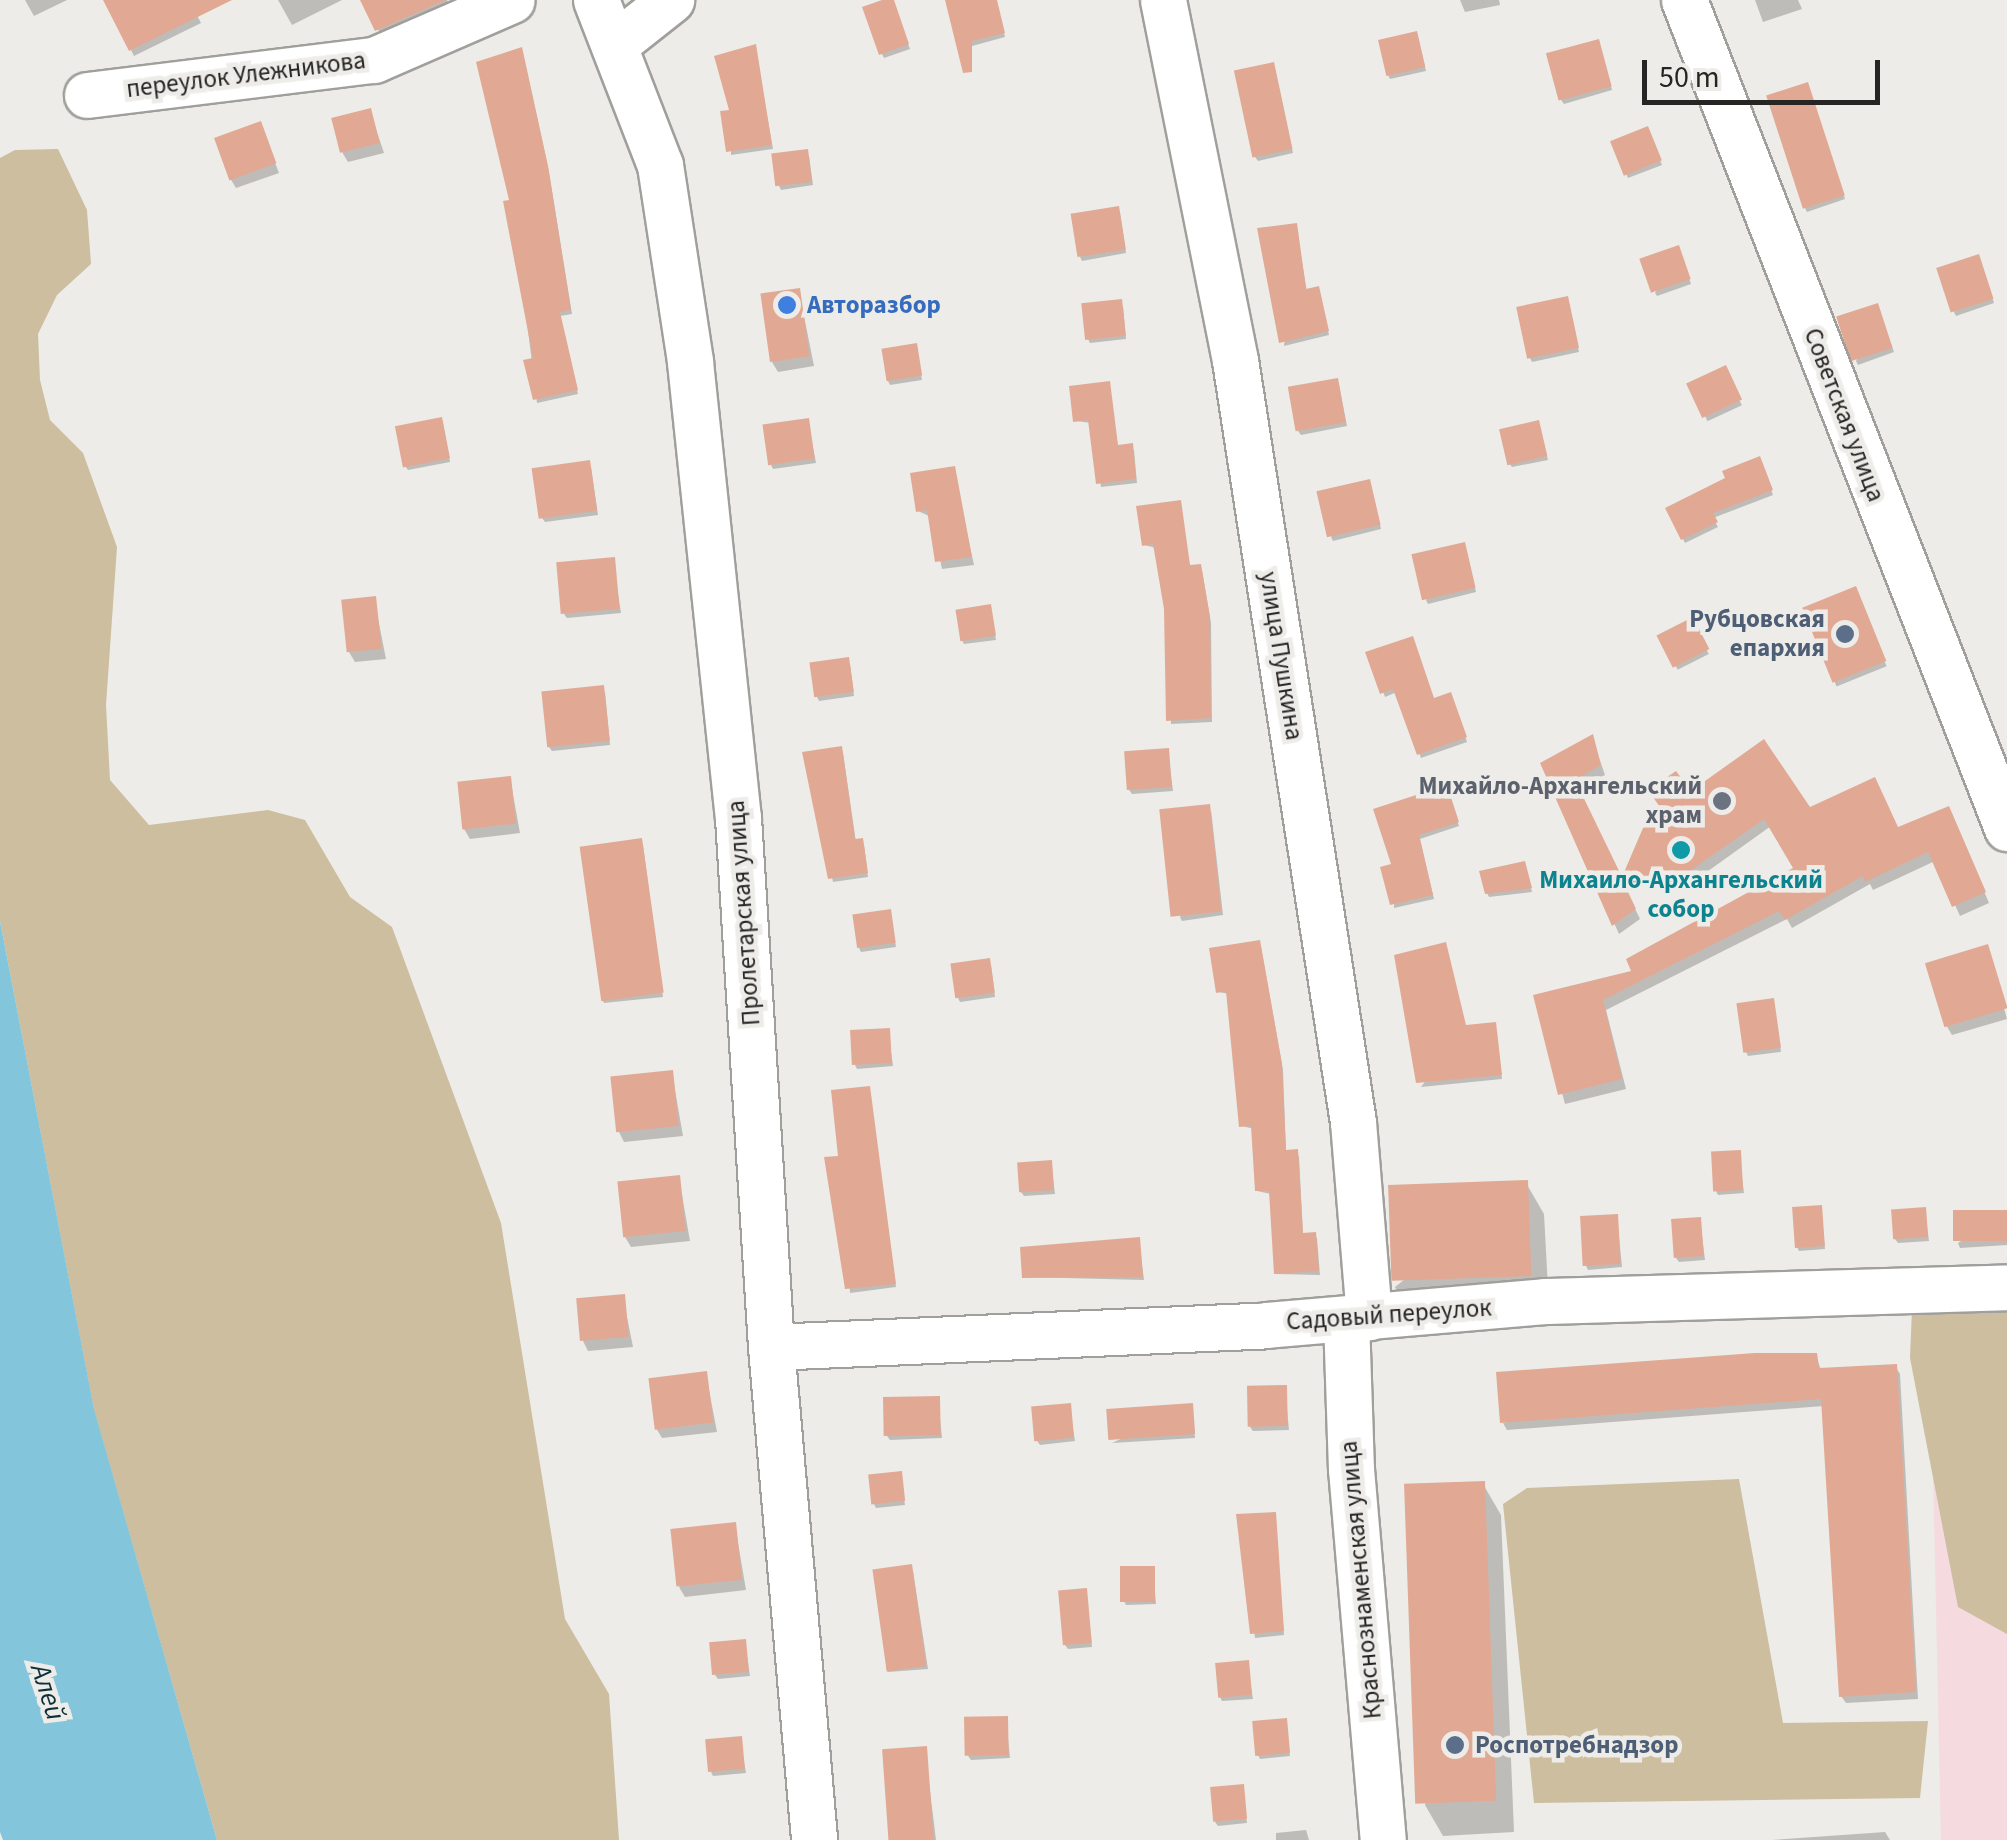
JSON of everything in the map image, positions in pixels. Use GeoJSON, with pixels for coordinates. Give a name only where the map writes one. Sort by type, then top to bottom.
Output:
{"type":"FeatureCollection","features":[{"type":"Feature","properties":{"kind":"street","name":"переулок Улежникова"},"geometry":{"type":"LineString","coordinates":[[87,96],[374,60],[512,0]]}},
{"type":"Feature","properties":{"kind":"street","name":"Пролетарская улица"},"geometry":{"type":"LineString","coordinates":[[596,0],[660,165],[690,362],[738,818],[771,1347],[814,1840]]}},
{"type":"Feature","properties":{"kind":"street"},"geometry":{"type":"LineString","coordinates":[[614,45],[671,0]]}},
{"type":"Feature","properties":{"kind":"street","name":"улица Пушкина"},"geometry":{"type":"LineString","coordinates":[[1163,0],[1235,360],[1353,1122],[1358,1318]]}},
{"type":"Feature","properties":{"kind":"street","name":"Советская улица"},"geometry":{"type":"LineString","coordinates":[[1684,0],[2007,828]]}},
{"type":"Feature","properties":{"kind":"street","name":"Садовый переулок"},"geometry":{"type":"LineString","coordinates":[[771,1347],[1358,1318],[1545,1302],[2007,1287]]}},
{"type":"Feature","properties":{"kind":"street","name":"Краснознаменская улица"},"geometry":{"type":"LineString","coordinates":[[1358,1318],[1350,1469],[1383,1840]]}},
{"type":"Feature","properties":{"kind":"shaded area"},"geometry":{"type":"Polygon","coordinates":[[[58,149],[87,210],[91,264],[57,295],[38,334],[40,380],[50,420],[83,453],[117,547],[106,705],[110,780],[149,825],[268,810],[305,820],[350,897],[392,927],[501,1223],[565,1619],[609,1694],[619,1840],[217,1840],[94,1410],[0,921],[0,158],[15,150],[58,149]]]}},
{"type":"Feature","properties":{"kind":"shaded area"},"geometry":{"type":"Polygon","coordinates":[[[2007,1301],[2007,1634],[1958,1607],[1910,1358],[1912,1309],[2007,1301]]]}},
{"type":"Feature","properties":{"kind":"shaded area"},"geometry":{"type":"Polygon","coordinates":[[[2007,1328],[2007,1840],[1941,1840],[1930,1333],[2007,1328]]]}},
{"type":"Feature","properties":{"kind":"shaded area"},"geometry":{"type":"Polygon","coordinates":[[[1739,1479],[1783,1723],[1928,1721],[1920,1798],[1534,1803],[1503,1504],[1527,1488],[1739,1479]]]}},
{"type":"Feature","properties":{"kind":"water","name":"Алей"},"geometry":{"type":"Polygon","coordinates":[[[0,921],[94,1409],[217,1840],[3,1840],[0,1832],[0,921]]]}},
{"type":"Feature","properties":{"kind":"building"},"geometry":{"type":"Polygon","coordinates":[[[103,0],[232,0],[129,51],[103,0]]]}},
{"type":"Feature","properties":{"kind":"building"},"geometry":{"type":"Polygon","coordinates":[[[360,0],[446,0],[375,31],[360,0]]]}},
{"type":"Feature","properties":{"kind":"building"},"geometry":{"type":"Polygon","coordinates":[[[894,0],[909,44],[879,55],[862,7],[894,0]]]}},
{"type":"Feature","properties":{"kind":"building"},"geometry":{"type":"Polygon","coordinates":[[[945,0],[997,0],[1005,33],[972,41],[972,72],[963,73],[945,0]]]}},
{"type":"Feature","properties":{"kind":"building"},"geometry":{"type":"Polygon","coordinates":[[[1417,31],[1425,67],[1386,76],[1378,40],[1417,31]]]}},
{"type":"Feature","properties":{"kind":"building"},"geometry":{"type":"Polygon","coordinates":[[[1599,39],[1612,86],[1559,101],[1546,53],[1599,39]]]}},
{"type":"Feature","properties":{"kind":"building"},"geometry":{"type":"Polygon","coordinates":[[[756,44],[772,145],[726,152],[720,111],[729,110],[714,56],[756,44]]]}},
{"type":"Feature","properties":{"kind":"building"},"geometry":{"type":"Polygon","coordinates":[[[522,47],[548,166],[571,310],[560,312],[578,390],[533,400],[523,360],[533,358],[503,201],[509,200],[476,62],[522,47]]]}},
{"type":"Feature","properties":{"kind":"building"},"geometry":{"type":"Polygon","coordinates":[[[1274,62],[1293,149],[1252,158],[1234,71],[1274,62]]]}},
{"type":"Feature","properties":{"kind":"building"},"geometry":{"type":"Polygon","coordinates":[[[1808,82],[1845,195],[1803,209],[1766,96],[1808,82]]]}},
{"type":"Feature","properties":{"kind":"building"},"geometry":{"type":"Polygon","coordinates":[[[371,108],[380,143],[340,153],[331,118],[371,108]]]}},
{"type":"Feature","properties":{"kind":"building"},"geometry":{"type":"Polygon","coordinates":[[[261,121],[276,163],[229,180],[214,138],[261,121]]]}},
{"type":"Feature","properties":{"kind":"building"},"geometry":{"type":"Polygon","coordinates":[[[1648,126],[1662,160],[1624,176],[1610,141],[1648,126]]]}},
{"type":"Feature","properties":{"kind":"building"},"geometry":{"type":"Polygon","coordinates":[[[808,149],[812,182],[775,186],[771,154],[808,149]]]}},
{"type":"Feature","properties":{"kind":"building"},"geometry":{"type":"Polygon","coordinates":[[[1119,206],[1126,249],[1077,257],[1071,214],[1119,206]]]}},
{"type":"Feature","properties":{"kind":"building"},"geometry":{"type":"Polygon","coordinates":[[[1297,223],[1306,289],[1319,286],[1329,331],[1279,343],[1257,228],[1297,223]]]}},
{"type":"Feature","properties":{"kind":"building"},"geometry":{"type":"Polygon","coordinates":[[[1679,245],[1691,279],[1651,293],[1639,259],[1679,245]]]}},
{"type":"Feature","properties":{"kind":"building"},"geometry":{"type":"Polygon","coordinates":[[[1979,254],[1994,299],[1951,313],[1936,268],[1979,254]]]}},
{"type":"Feature","properties":{"kind":"building"},"geometry":{"type":"Polygon","coordinates":[[[800,288],[810,356],[770,362],[760,294],[800,288]]]}},
{"type":"Feature","properties":{"kind":"building"},"geometry":{"type":"Polygon","coordinates":[[[1568,296],[1579,348],[1527,359],[1516,307],[1568,296]]]}},
{"type":"Feature","properties":{"kind":"building"},"geometry":{"type":"Polygon","coordinates":[[[1122,299],[1126,336],[1085,340],[1081,303],[1122,299]]]}},
{"type":"Feature","properties":{"kind":"building"},"geometry":{"type":"Polygon","coordinates":[[[1878,303],[1893,348],[1851,361],[1836,317],[1878,303]]]}},
{"type":"Feature","properties":{"kind":"building"},"geometry":{"type":"Polygon","coordinates":[[[917,343],[922,376],[887,381],[881,349],[917,343]]]}},
{"type":"Feature","properties":{"kind":"building"},"geometry":{"type":"Polygon","coordinates":[[[1726,365],[1742,399],[1702,418],[1686,384],[1726,365]]]}},
{"type":"Feature","properties":{"kind":"building"},"geometry":{"type":"Polygon","coordinates":[[[1338,378],[1346,422],[1296,431],[1288,387],[1338,378]]]}},
{"type":"Feature","properties":{"kind":"building"},"geometry":{"type":"Polygon","coordinates":[[[1110,381],[1118,445],[1133,443],[1136,479],[1096,484],[1088,420],[1073,422],[1069,386],[1110,381]]]}},
{"type":"Feature","properties":{"kind":"building"},"geometry":{"type":"Polygon","coordinates":[[[442,417],[450,458],[403,467],[395,426],[442,417]]]}},
{"type":"Feature","properties":{"kind":"building"},"geometry":{"type":"Polygon","coordinates":[[[809,418],[815,459],[768,465],[762,425],[809,418]]]}},
{"type":"Feature","properties":{"kind":"building"},"geometry":{"type":"Polygon","coordinates":[[[1539,420],[1547,456],[1507,465],[1499,429],[1539,420]]]}},
{"type":"Feature","properties":{"kind":"building"},"geometry":{"type":"Polygon","coordinates":[[[1760,456],[1773,490],[1713,513],[1718,522],[1681,540],[1665,508],[1725,478],[1722,471],[1760,456]]]}},
{"type":"Feature","properties":{"kind":"building"},"geometry":{"type":"Polygon","coordinates":[[[590,460],[597,511],[539,519],[532,468],[590,460]]]}},
{"type":"Feature","properties":{"kind":"building"},"geometry":{"type":"Polygon","coordinates":[[[955,466],[972,557],[935,562],[927,510],[916,512],[910,473],[955,466]]]}},
{"type":"Feature","properties":{"kind":"building"},"geometry":{"type":"Polygon","coordinates":[[[1370,479],[1381,525],[1327,537],[1316,491],[1370,479]]]}},
{"type":"Feature","properties":{"kind":"building"},"geometry":{"type":"Polygon","coordinates":[[[1181,500],[1190,565],[1201,564],[1210,617],[1211,718],[1166,721],[1164,609],[1153,544],[1142,546],[1136,506],[1181,500]]]}},
{"type":"Feature","properties":{"kind":"building"},"geometry":{"type":"Polygon","coordinates":[[[1465,542],[1476,588],[1422,600],[1411,554],[1465,542]]]}},
{"type":"Feature","properties":{"kind":"building"},"geometry":{"type":"Polygon","coordinates":[[[615,557],[620,609],[561,614],[556,562],[615,557]]]}},
{"type":"Feature","properties":{"kind":"building","name":"Рубцовская епархия"},"geometry":{"type":"Polygon","coordinates":[[[1856,586],[1886,661],[1833,683],[1802,608],[1856,586]]]}},
{"type":"Feature","properties":{"kind":"building"},"geometry":{"type":"Polygon","coordinates":[[[376,596],[382,649],[347,652],[341,600],[376,596]]]}},
{"type":"Feature","properties":{"kind":"building"},"geometry":{"type":"Polygon","coordinates":[[[991,604],[996,636],[960,641],[955,610],[991,604]]]}},
{"type":"Feature","properties":{"kind":"building"},"geometry":{"type":"Polygon","coordinates":[[[1693,617],[1709,649],[1673,668],[1656,636],[1693,617]]]}},
{"type":"Feature","properties":{"kind":"building"},"geometry":{"type":"Polygon","coordinates":[[[1413,636],[1434,698],[1451,692],[1467,737],[1417,755],[1393,689],[1380,694],[1365,652],[1413,636]]]}},
{"type":"Feature","properties":{"kind":"building"},"geometry":{"type":"Polygon","coordinates":[[[849,657],[854,692],[814,697],[809,663],[849,657]]]}},
{"type":"Feature","properties":{"kind":"building"},"geometry":{"type":"Polygon","coordinates":[[[604,685],[610,741],[547,747],[541,692],[604,685]]]}},
{"type":"Feature","properties":{"kind":"building"},"geometry":{"type":"Polygon","coordinates":[[[1593,734],[1601,765],[1575,780],[1622,877],[1646,821],[1662,810],[1648,790],[1676,771],[1691,791],[1764,739],[1810,807],[1875,777],[1898,827],[1949,806],[1986,892],[1952,907],[1928,852],[1865,882],[1863,876],[1785,920],[1779,911],[1603,1000],[1622,1079],[1558,1095],[1533,995],[1631,971],[1626,959],[1793,868],[1764,819],[1684,875],[1622,879],[1636,909],[1612,926],[1540,763],[1593,734]]]}},
{"type":"Feature","properties":{"kind":"building"},"geometry":{"type":"Polygon","coordinates":[[[842,746],[855,839],[863,838],[868,873],[828,879],[802,752],[842,746]]]}},
{"type":"Feature","properties":{"kind":"building"},"geometry":{"type":"Polygon","coordinates":[[[1169,748],[1172,787],[1127,790],[1124,751],[1169,748]]]}},
{"type":"Feature","properties":{"kind":"building"},"geometry":{"type":"Polygon","coordinates":[[[511,776],[516,824],[462,829],[457,782],[511,776]]]}},
{"type":"Feature","properties":{"kind":"building"},"geometry":{"type":"Polygon","coordinates":[[[1447,785],[1459,822],[1419,835],[1433,895],[1390,905],[1380,867],[1391,864],[1373,809],[1447,785]]]}},
{"type":"Feature","properties":{"kind":"building"},"geometry":{"type":"Polygon","coordinates":[[[1210,804],[1221,911],[1171,917],[1159,809],[1210,804]]]}},
{"type":"Feature","properties":{"kind":"building"},"geometry":{"type":"Polygon","coordinates":[[[642,838],[664,992],[601,1001],[580,847],[642,838]]]}},
{"type":"Feature","properties":{"kind":"building"},"geometry":{"type":"Polygon","coordinates":[[[1525,861],[1532,888],[1485,894],[1479,871],[1525,861]]]}},
{"type":"Feature","properties":{"kind":"building"},"geometry":{"type":"Polygon","coordinates":[[[891,909],[896,943],[857,948],[852,914],[891,909]]]}},
{"type":"Feature","properties":{"kind":"building"},"geometry":{"type":"Polygon","coordinates":[[[1260,940],[1282,1064],[1286,1150],[1298,1149],[1303,1233],[1316,1232],[1319,1271],[1274,1274],[1269,1191],[1255,1191],[1251,1126],[1239,1127],[1226,991],[1216,993],[1209,948],[1260,940]]]}},
{"type":"Feature","properties":{"kind":"building"},"geometry":{"type":"Polygon","coordinates":[[[1446,942],[1466,1025],[1496,1022],[1502,1075],[1416,1083],[1394,955],[1446,942]]]}},
{"type":"Feature","properties":{"kind":"building"},"geometry":{"type":"Polygon","coordinates":[[[1988,944],[2007,1008],[1944,1027],[1925,963],[1988,944]]]}},
{"type":"Feature","properties":{"kind":"building"},"geometry":{"type":"Polygon","coordinates":[[[990,958],[995,993],[955,998],[950,964],[990,958]]]}},
{"type":"Feature","properties":{"kind":"building"},"geometry":{"type":"Polygon","coordinates":[[[1774,998],[1781,1048],[1743,1053],[1736,1003],[1774,998]]]}},
{"type":"Feature","properties":{"kind":"building"},"geometry":{"type":"Polygon","coordinates":[[[890,1028],[892,1063],[852,1065],[850,1030],[890,1028]]]}},
{"type":"Feature","properties":{"kind":"building"},"geometry":{"type":"Polygon","coordinates":[[[673,1070],[679,1126],[616,1132],[610,1077],[673,1070]]]}},
{"type":"Feature","properties":{"kind":"building"},"geometry":{"type":"Polygon","coordinates":[[[870,1086],[896,1284],[845,1289],[824,1157],[838,1156],[831,1090],[870,1086]]]}},
{"type":"Feature","properties":{"kind":"building"},"geometry":{"type":"Polygon","coordinates":[[[1741,1150],[1743,1190],[1713,1192],[1711,1152],[1741,1150]]]}},
{"type":"Feature","properties":{"kind":"building"},"geometry":{"type":"Polygon","coordinates":[[[1052,1160],[1054,1190],[1019,1192],[1017,1162],[1052,1160]]]}},
{"type":"Feature","properties":{"kind":"building"},"geometry":{"type":"Polygon","coordinates":[[[680,1175],[686,1231],[623,1237],[617,1182],[680,1175]]]}},
{"type":"Feature","properties":{"kind":"building"},"geometry":{"type":"Polygon","coordinates":[[[1528,1180],[1531,1276],[1391,1281],[1388,1185],[1528,1180]]]}},
{"type":"Feature","properties":{"kind":"building"},"geometry":{"type":"Polygon","coordinates":[[[1822,1205],[1825,1246],[1795,1248],[1792,1207],[1822,1205]]]}},
{"type":"Feature","properties":{"kind":"building"},"geometry":{"type":"Polygon","coordinates":[[[1926,1207],[1928,1237],[1893,1239],[1891,1209],[1926,1207]]]}},
{"type":"Feature","properties":{"kind":"building"},"geometry":{"type":"Polygon","coordinates":[[[1953,1210],[2007,1210],[2007,1241],[1953,1241],[1953,1210]]]}},
{"type":"Feature","properties":{"kind":"building"},"geometry":{"type":"Polygon","coordinates":[[[1618,1214],[1621,1264],[1583,1266],[1580,1216],[1618,1214]]]}},
{"type":"Feature","properties":{"kind":"building"},"geometry":{"type":"Polygon","coordinates":[[[1701,1217],[1704,1256],[1674,1258],[1671,1219],[1701,1217]]]}},
{"type":"Feature","properties":{"kind":"building"},"geometry":{"type":"Polygon","coordinates":[[[1140,1237],[1143,1277],[1022,1278],[1020,1247],[1140,1237]]]}},
{"type":"Feature","properties":{"kind":"building"},"geometry":{"type":"Polygon","coordinates":[[[625,1294],[629,1337],[580,1341],[576,1298],[625,1294]]]}},
{"type":"Feature","properties":{"kind":"building"},"geometry":{"type":"Polygon","coordinates":[[[1755,1353],[1817,1353],[1819,1368],[1897,1364],[1916,1692],[1839,1697],[1821,1399],[1500,1423],[1496,1372],[1755,1353]]]}},
{"type":"Feature","properties":{"kind":"building"},"geometry":{"type":"Polygon","coordinates":[[[707,1371],[713,1423],[655,1430],[648,1378],[707,1371]]]}},
{"type":"Feature","properties":{"kind":"building"},"geometry":{"type":"Polygon","coordinates":[[[1287,1385],[1288,1426],[1248,1427],[1247,1386],[1287,1385]]]}},
{"type":"Feature","properties":{"kind":"building"},"geometry":{"type":"Polygon","coordinates":[[[940,1396],[941,1435],[884,1436],[883,1397],[940,1396]]]}},
{"type":"Feature","properties":{"kind":"building"},"geometry":{"type":"Polygon","coordinates":[[[1071,1403],[1074,1438],[1034,1441],[1031,1406],[1071,1403]]]}},
{"type":"Feature","properties":{"kind":"building"},"geometry":{"type":"Polygon","coordinates":[[[1193,1403],[1195,1434],[1108,1440],[1106,1409],[1193,1403]]]}},
{"type":"Feature","properties":{"kind":"building"},"geometry":{"type":"Polygon","coordinates":[[[902,1471],[905,1501],[871,1504],[868,1475],[902,1471]]]}},
{"type":"Feature","properties":{"kind":"building"},"geometry":{"type":"Polygon","coordinates":[[[1485,1481],[1496,1801],[1415,1804],[1404,1484],[1485,1481]]]}},
{"type":"Feature","properties":{"kind":"building"},"geometry":{"type":"Polygon","coordinates":[[[1276,1512],[1284,1631],[1250,1634],[1236,1514],[1276,1512]]]}},
{"type":"Feature","properties":{"kind":"building"},"geometry":{"type":"Polygon","coordinates":[[[736,1522],[742,1580],[676,1587],[670,1529],[736,1522]]]}},
{"type":"Feature","properties":{"kind":"building"},"geometry":{"type":"Polygon","coordinates":[[[912,1564],[926,1666],[887,1672],[872,1570],[912,1564]]]}},
{"type":"Feature","properties":{"kind":"building"},"geometry":{"type":"Polygon","coordinates":[[[1120,1566],[1155,1566],[1155,1602],[1120,1602],[1120,1566]]]}},
{"type":"Feature","properties":{"kind":"building"},"geometry":{"type":"Polygon","coordinates":[[[1087,1588],[1092,1643],[1063,1645],[1058,1591],[1087,1588]]]}},
{"type":"Feature","properties":{"kind":"building"},"geometry":{"type":"Polygon","coordinates":[[[746,1639],[749,1672],[712,1675],[709,1642],[746,1639]]]}},
{"type":"Feature","properties":{"kind":"building"},"geometry":{"type":"Polygon","coordinates":[[[1249,1660],[1252,1695],[1218,1698],[1215,1663],[1249,1660]]]}},
{"type":"Feature","properties":{"kind":"building"},"geometry":{"type":"Polygon","coordinates":[[[1008,1716],[1009,1755],[965,1756],[964,1717],[1008,1716]]]}},
{"type":"Feature","properties":{"kind":"building"},"geometry":{"type":"Polygon","coordinates":[[[1287,1718],[1290,1753],[1255,1756],[1252,1721],[1287,1718]]]}},
{"type":"Feature","properties":{"kind":"building"},"geometry":{"type":"Polygon","coordinates":[[[742,1736],[745,1769],[708,1772],[705,1739],[742,1736]]]}},
{"type":"Feature","properties":{"kind":"building"},"geometry":{"type":"Polygon","coordinates":[[[927,1746],[934,1840],[888,1840],[882,1749],[927,1746]]]}},
{"type":"Feature","properties":{"kind":"building"},"geometry":{"type":"Polygon","coordinates":[[[1244,1784],[1247,1819],[1213,1822],[1210,1787],[1244,1784]]]}},
{"type":"Feature","properties":{"kind":"place","name":"Авторазбор"},"geometry":{"type":"Point","coordinates":[787,305]}},
{"type":"Feature","properties":{"kind":"place","name":"Рубцовская епархия"},"geometry":{"type":"Point","coordinates":[1845,634]}},
{"type":"Feature","properties":{"kind":"place","name":"Михайло-Архангельский храм"},"geometry":{"type":"Point","coordinates":[1722,801]}},
{"type":"Feature","properties":{"kind":"place","name":"Михаило-Архангельский собор"},"geometry":{"type":"Point","coordinates":[1681,850]}},
{"type":"Feature","properties":{"kind":"place","name":"Роспотребнадзор"},"geometry":{"type":"Point","coordinates":[1455,1745]}}]}
